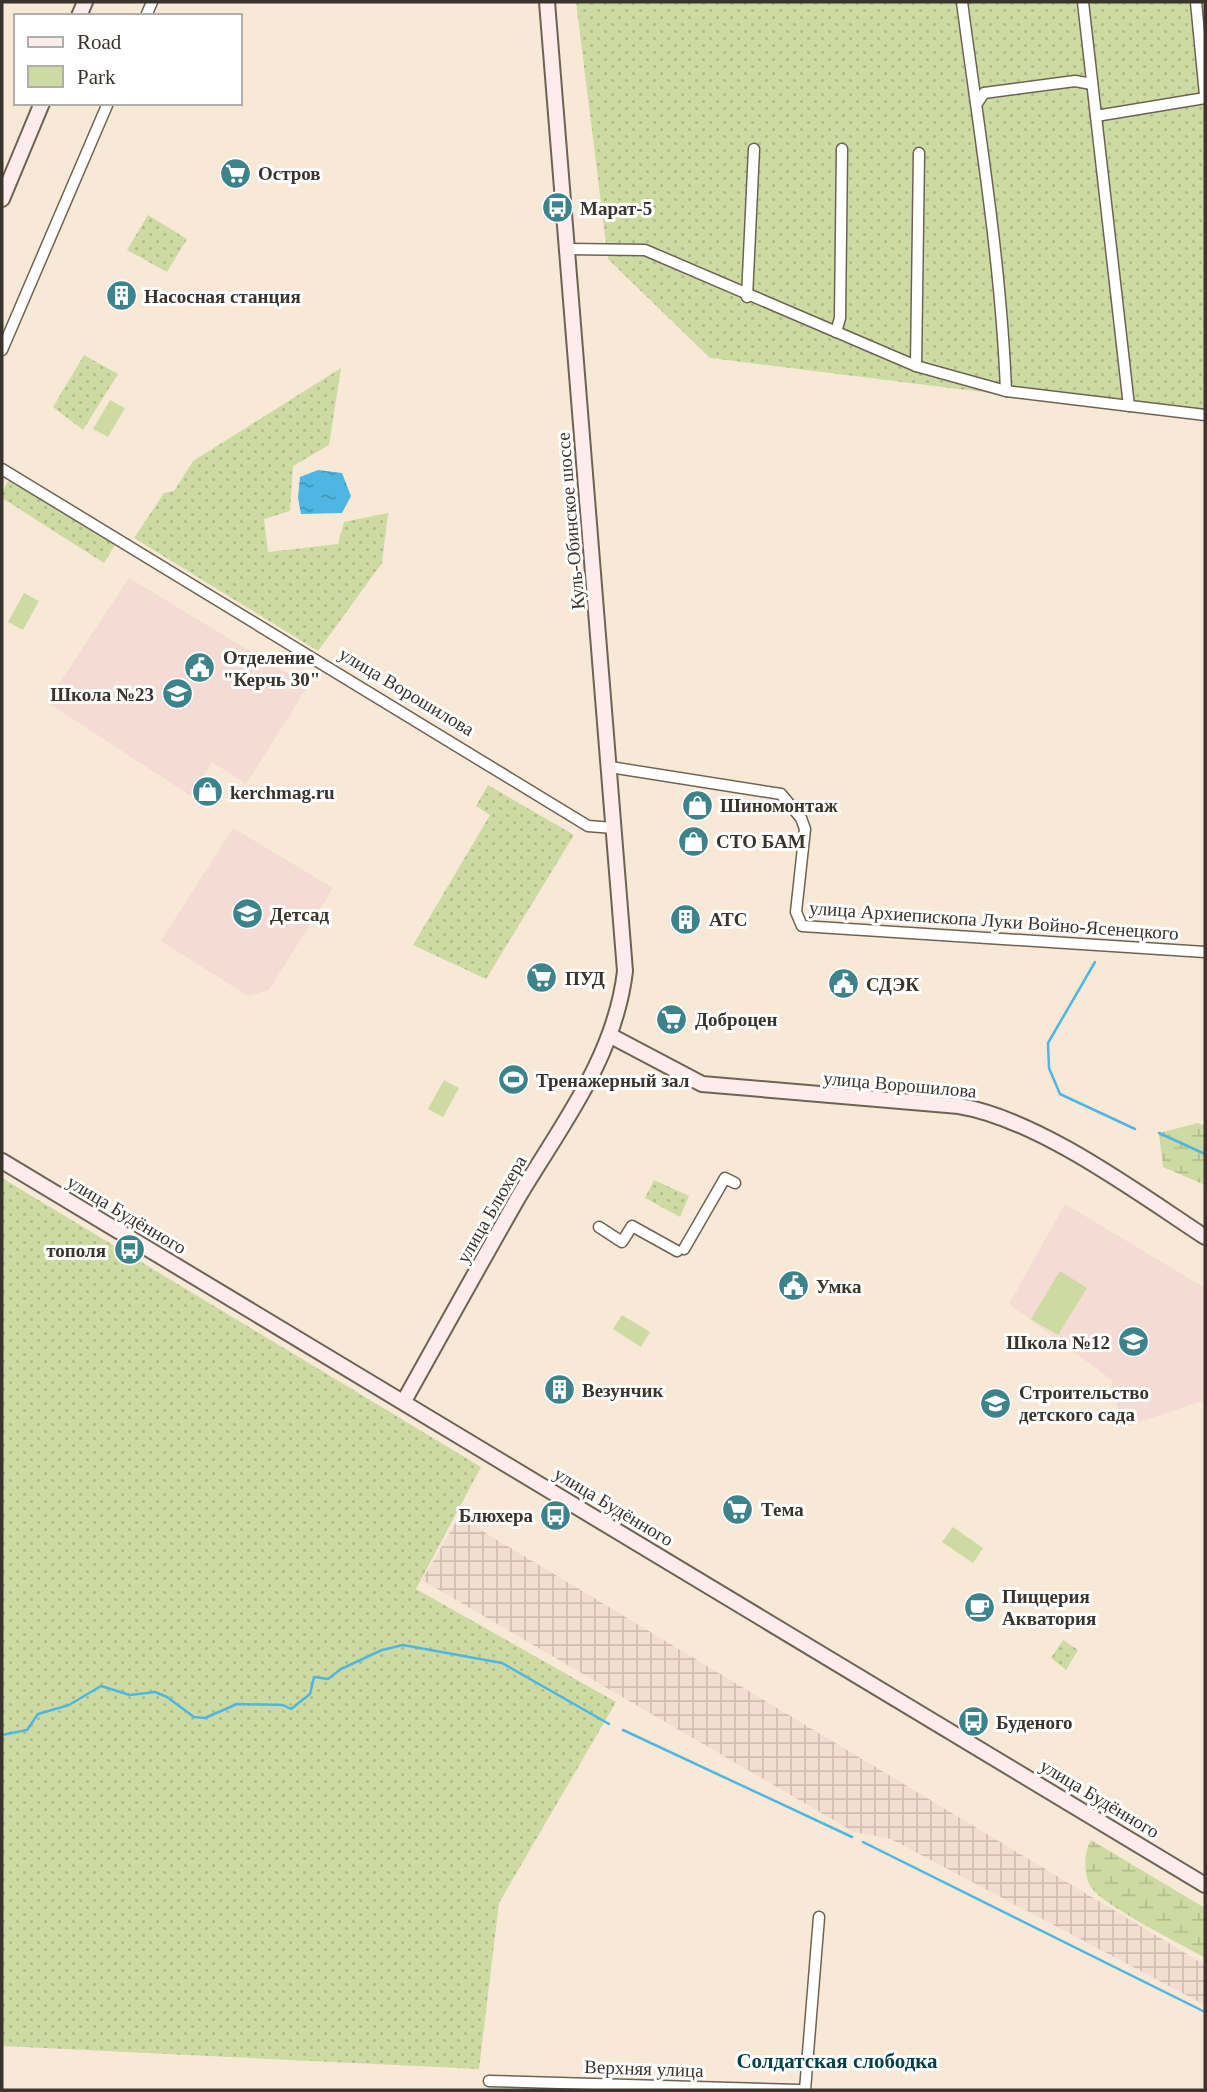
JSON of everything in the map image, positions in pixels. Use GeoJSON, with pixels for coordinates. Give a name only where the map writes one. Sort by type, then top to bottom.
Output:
{"type":"FeatureCollection","features":[{"type":"Feature","properties":{"kind":"main road","name":"Куль-Обинское шоссе"},"geometry":{"type":"LineString","coordinates":[[547,2],[625,952],[622,1000],[611,1036]]}},
{"type":"Feature","properties":{"kind":"main road"},"geometry":{"type":"LineString","coordinates":[[2,199],[41,105]]}},
{"type":"Feature","properties":{"kind":"main road","name":"улица Ворошилова"},"geometry":{"type":"LineString","coordinates":[[611,1036],[702,1084],[959,1106],[995,1114],[1085,1159],[1205,1237]]}},
{"type":"Feature","properties":{"kind":"main road","name":"улица Блюхера"},"geometry":{"type":"LineString","coordinates":[[404,1401],[518,1199],[600,1062],[611,1036]]}},
{"type":"Feature","properties":{"kind":"main road","name":"улица Будённого"},"geometry":{"type":"LineString","coordinates":[[2,1161],[1205,1885]]}},
{"type":"Feature","properties":{"kind":"street"},"geometry":{"type":"LineString","coordinates":[[962,2],[978,102],[1006,391]]}},
{"type":"Feature","properties":{"kind":"street"},"geometry":{"type":"LineString","coordinates":[[1083,2],[1129,405]]}},
{"type":"Feature","properties":{"kind":"street"},"geometry":{"type":"LineString","coordinates":[[1096,116],[1205,96],[1196,2]]}},
{"type":"Feature","properties":{"kind":"street"},"geometry":{"type":"LineString","coordinates":[[978,102],[984,93],[1075,82],[1092,84]]}},
{"type":"Feature","properties":{"kind":"street"},"geometry":{"type":"LineString","coordinates":[[2,350],[107,105]]}},
{"type":"Feature","properties":{"kind":"street"},"geometry":{"type":"LineString","coordinates":[[747,297],[754,149]]}},
{"type":"Feature","properties":{"kind":"street"},"geometry":{"type":"LineString","coordinates":[[836,332],[841,318],[842,149]]}},
{"type":"Feature","properties":{"kind":"street"},"geometry":{"type":"LineString","coordinates":[[916,366],[919,153]]}},
{"type":"Feature","properties":{"kind":"street"},"geometry":{"type":"LineString","coordinates":[[568,249],[645,250],[747,297],[916,366],[1006,391],[1205,415]]}},
{"type":"Feature","properties":{"kind":"street","name":"улица Ворошилова"},"geometry":{"type":"LineString","coordinates":[[2,469],[588,826],[614,828]]}},
{"type":"Feature","properties":{"kind":"street","name":"улица Архиепископа Луки Войно-Ясенецкого"},"geometry":{"type":"LineString","coordinates":[[610,766],[781,794],[796,811],[806,829],[796,912],[802,926],[1205,952]]}},
{"type":"Feature","properties":{"kind":"street"},"geometry":{"type":"LineString","coordinates":[[599,1227],[622,1242],[632,1226],[680,1250],[725,1178],[735,1183]]}},
{"type":"Feature","properties":{"kind":"street"},"geometry":{"type":"LineString","coordinates":[[805,2090],[818,1917]]}},
{"type":"Feature","properties":{"kind":"street","name":"Верхняя улица"},"geometry":{"type":"LineString","coordinates":[[489,2081],[799,2090]]}},
{"type":"Feature","properties":{"kind":"shaded area","name":"Школа №23"},"geometry":{"type":"Polygon","coordinates":[[[129,578],[308,686],[246,784],[212,762],[191,796],[47,702],[129,578]]]}},
{"type":"Feature","properties":{"kind":"shaded area","name":"Детсад"},"geometry":{"type":"Polygon","coordinates":[[[233,828],[333,888],[269,990],[248,996],[161,941],[233,828]]]}},
{"type":"Feature","properties":{"kind":"shaded area","name":"Школа №12"},"geometry":{"type":"Polygon","coordinates":[[[1065,1204],[1205,1288],[1205,1400],[1122,1428],[1112,1380],[1009,1304],[1065,1204]]]}},
{"type":"Feature","properties":{"kind":"shaded area"},"geometry":{"type":"Polygon","coordinates":[[[459,1517],[1205,1965],[1205,2005],[891,1839],[854,1832],[422,1580],[459,1517]]]}},
{"type":"Feature","properties":{"kind":"green space"},"geometry":{"type":"Polygon","coordinates":[[[576,2],[1205,2],[1205,420],[710,358],[608,259],[576,2]]]}},
{"type":"Feature","properties":{"kind":"green space"},"geometry":{"type":"Polygon","coordinates":[[[148,215],[187,239],[167,272],[127,250],[148,215]]]}},
{"type":"Feature","properties":{"kind":"green space"},"geometry":{"type":"Polygon","coordinates":[[[84,355],[118,374],[83,430],[53,407],[84,355]]]}},
{"type":"Feature","properties":{"kind":"green space"},"geometry":{"type":"Polygon","coordinates":[[[341,368],[329,445],[293,466],[290,511],[264,519],[268,552],[338,544],[344,522],[388,513],[382,563],[318,651],[134,538],[164,493],[174,491],[193,461],[341,368]]]}},
{"type":"Feature","properties":{"kind":"green space"},"geometry":{"type":"Polygon","coordinates":[[[110,400],[125,408],[108,437],[93,429],[110,400]]]}},
{"type":"Feature","properties":{"kind":"green space"},"geometry":{"type":"Polygon","coordinates":[[[10,478],[115,545],[104,563],[2,498],[2,492],[10,478]]]}},
{"type":"Feature","properties":{"kind":"green space"},"geometry":{"type":"Polygon","coordinates":[[[24,593],[39,601],[23,630],[8,622],[24,593]]]}},
{"type":"Feature","properties":{"kind":"green space"},"geometry":{"type":"Polygon","coordinates":[[[488,785],[574,835],[486,979],[413,945],[490,815],[476,806],[488,785]]]}},
{"type":"Feature","properties":{"kind":"green space"},"geometry":{"type":"Polygon","coordinates":[[[444,1080],[459,1088],[443,1117],[428,1109],[444,1080]]]}},
{"type":"Feature","properties":{"kind":"green space"},"geometry":{"type":"Polygon","coordinates":[[[1198,1123],[1205,1126],[1205,1185],[1163,1167],[1159,1133],[1198,1123]]]}},
{"type":"Feature","properties":{"kind":"green space"},"geometry":{"type":"Polygon","coordinates":[[[2,1178],[481,1467],[416,1589],[616,1702],[499,1903],[479,2069],[2,2046],[2,1178]]]}},
{"type":"Feature","properties":{"kind":"green space"},"geometry":{"type":"Polygon","coordinates":[[[654,1180],[689,1196],[680,1217],[645,1198],[654,1180]]]}},
{"type":"Feature","properties":{"kind":"green space"},"geometry":{"type":"Polygon","coordinates":[[[1060,1271],[1087,1288],[1058,1335],[1031,1319],[1060,1271]]]}},
{"type":"Feature","properties":{"kind":"green space"},"geometry":{"type":"Polygon","coordinates":[[[622,1315],[650,1332],[641,1347],[613,1329],[622,1315]]]}},
{"type":"Feature","properties":{"kind":"green space"},"geometry":{"type":"Polygon","coordinates":[[[953,1527],[983,1548],[973,1563],[942,1542],[953,1527]]]}},
{"type":"Feature","properties":{"kind":"green space"},"geometry":{"type":"Polygon","coordinates":[[[1063,1640],[1078,1650],[1066,1670],[1051,1658],[1063,1640]]]}},
{"type":"Feature","properties":{"kind":"green space"},"geometry":{"type":"Polygon","coordinates":[[[1091,1840],[1205,1908],[1205,1958],[1126,1914],[1098,1895],[1088,1882],[1085,1863],[1091,1840]]]}},
{"type":"Feature","properties":{"kind":"water"},"geometry":{"type":"Polygon","coordinates":[[[318,470],[342,473],[351,496],[342,513],[301,514],[298,498],[300,477],[318,470]]]}},
{"type":"Feature","properties":{"kind":"waterway"},"geometry":{"type":"LineString","coordinates":[[1095,962],[1048,1043],[1049,1068],[1060,1094],[1135,1129]]}},
{"type":"Feature","properties":{"kind":"waterway"},"geometry":{"type":"LineString","coordinates":[[1159,1133],[1205,1154]]}},
{"type":"Feature","properties":{"kind":"waterway"},"geometry":{"type":"LineString","coordinates":[[2,1735],[27,1730],[38,1714],[69,1705],[101,1686],[130,1695],[155,1692],[167,1697],[194,1717],[205,1718],[237,1704],[283,1705],[291,1709],[310,1694],[314,1677],[328,1679],[341,1669],[382,1650],[403,1645],[502,1663],[609,1724]]}},
{"type":"Feature","properties":{"kind":"waterway"},"geometry":{"type":"LineString","coordinates":[[623,1730],[852,1837]]}},
{"type":"Feature","properties":{"kind":"waterway"},"geometry":{"type":"LineString","coordinates":[[863,1842],[1205,2012]]}},
{"type":"Feature","properties":{"kind":"place","name":"Остров"},"geometry":{"type":"Point","coordinates":[235,173]}},
{"type":"Feature","properties":{"kind":"place","name":"Марат-5"},"geometry":{"type":"Point","coordinates":[557,208]}},
{"type":"Feature","properties":{"kind":"place","name":"Насосная станция"},"geometry":{"type":"Point","coordinates":[121,296]}},
{"type":"Feature","properties":{"kind":"place","name":"Отделение \"Керчь 30\""},"geometry":{"type":"Point","coordinates":[200,668]}},
{"type":"Feature","properties":{"kind":"place","name":"Школа №23"},"geometry":{"type":"Point","coordinates":[177,694]}},
{"type":"Feature","properties":{"kind":"place","name":"kerchmag.ru"},"geometry":{"type":"Point","coordinates":[207,792]}},
{"type":"Feature","properties":{"kind":"place","name":"Шиномонтаж"},"geometry":{"type":"Point","coordinates":[697,805]}},
{"type":"Feature","properties":{"kind":"place","name":"СТО БАМ"},"geometry":{"type":"Point","coordinates":[693,841]}},
{"type":"Feature","properties":{"kind":"place","name":"Детсад"},"geometry":{"type":"Point","coordinates":[247,914]}},
{"type":"Feature","properties":{"kind":"place","name":"АТС"},"geometry":{"type":"Point","coordinates":[686,919]}},
{"type":"Feature","properties":{"kind":"place","name":"ПУД"},"geometry":{"type":"Point","coordinates":[542,978]}},
{"type":"Feature","properties":{"kind":"place","name":"СДЭК"},"geometry":{"type":"Point","coordinates":[843,984]}},
{"type":"Feature","properties":{"kind":"place","name":"Доброцен"},"geometry":{"type":"Point","coordinates":[672,1019]}},
{"type":"Feature","properties":{"kind":"place","name":"Тренажерный зал"},"geometry":{"type":"Point","coordinates":[513,1080]}},
{"type":"Feature","properties":{"kind":"place","name":"тополя"},"geometry":{"type":"Point","coordinates":[129,1250]}},
{"type":"Feature","properties":{"kind":"place","name":"Умка"},"geometry":{"type":"Point","coordinates":[793,1286]}},
{"type":"Feature","properties":{"kind":"place","name":"Школа №12"},"geometry":{"type":"Point","coordinates":[1133,1342]}},
{"type":"Feature","properties":{"kind":"place","name":"Везунчик"},"geometry":{"type":"Point","coordinates":[559,1390]}},
{"type":"Feature","properties":{"kind":"place","name":"Строительство детского сада"},"geometry":{"type":"Point","coordinates":[996,1403]}},
{"type":"Feature","properties":{"kind":"place","name":"Тема"},"geometry":{"type":"Point","coordinates":[738,1509]}},
{"type":"Feature","properties":{"kind":"place","name":"Блюхера"},"geometry":{"type":"Point","coordinates":[556,1515]}},
{"type":"Feature","properties":{"kind":"place","name":"Пиццерия Акватория"},"geometry":{"type":"Point","coordinates":[979,1607]}},
{"type":"Feature","properties":{"kind":"place","name":"Буденого"},"geometry":{"type":"Point","coordinates":[973,1722]}},
{"type":"Feature","properties":{"kind":"district","name":"Солдатская слободка"},"geometry":{"type":"Point","coordinates":[837,2061]}}]}
